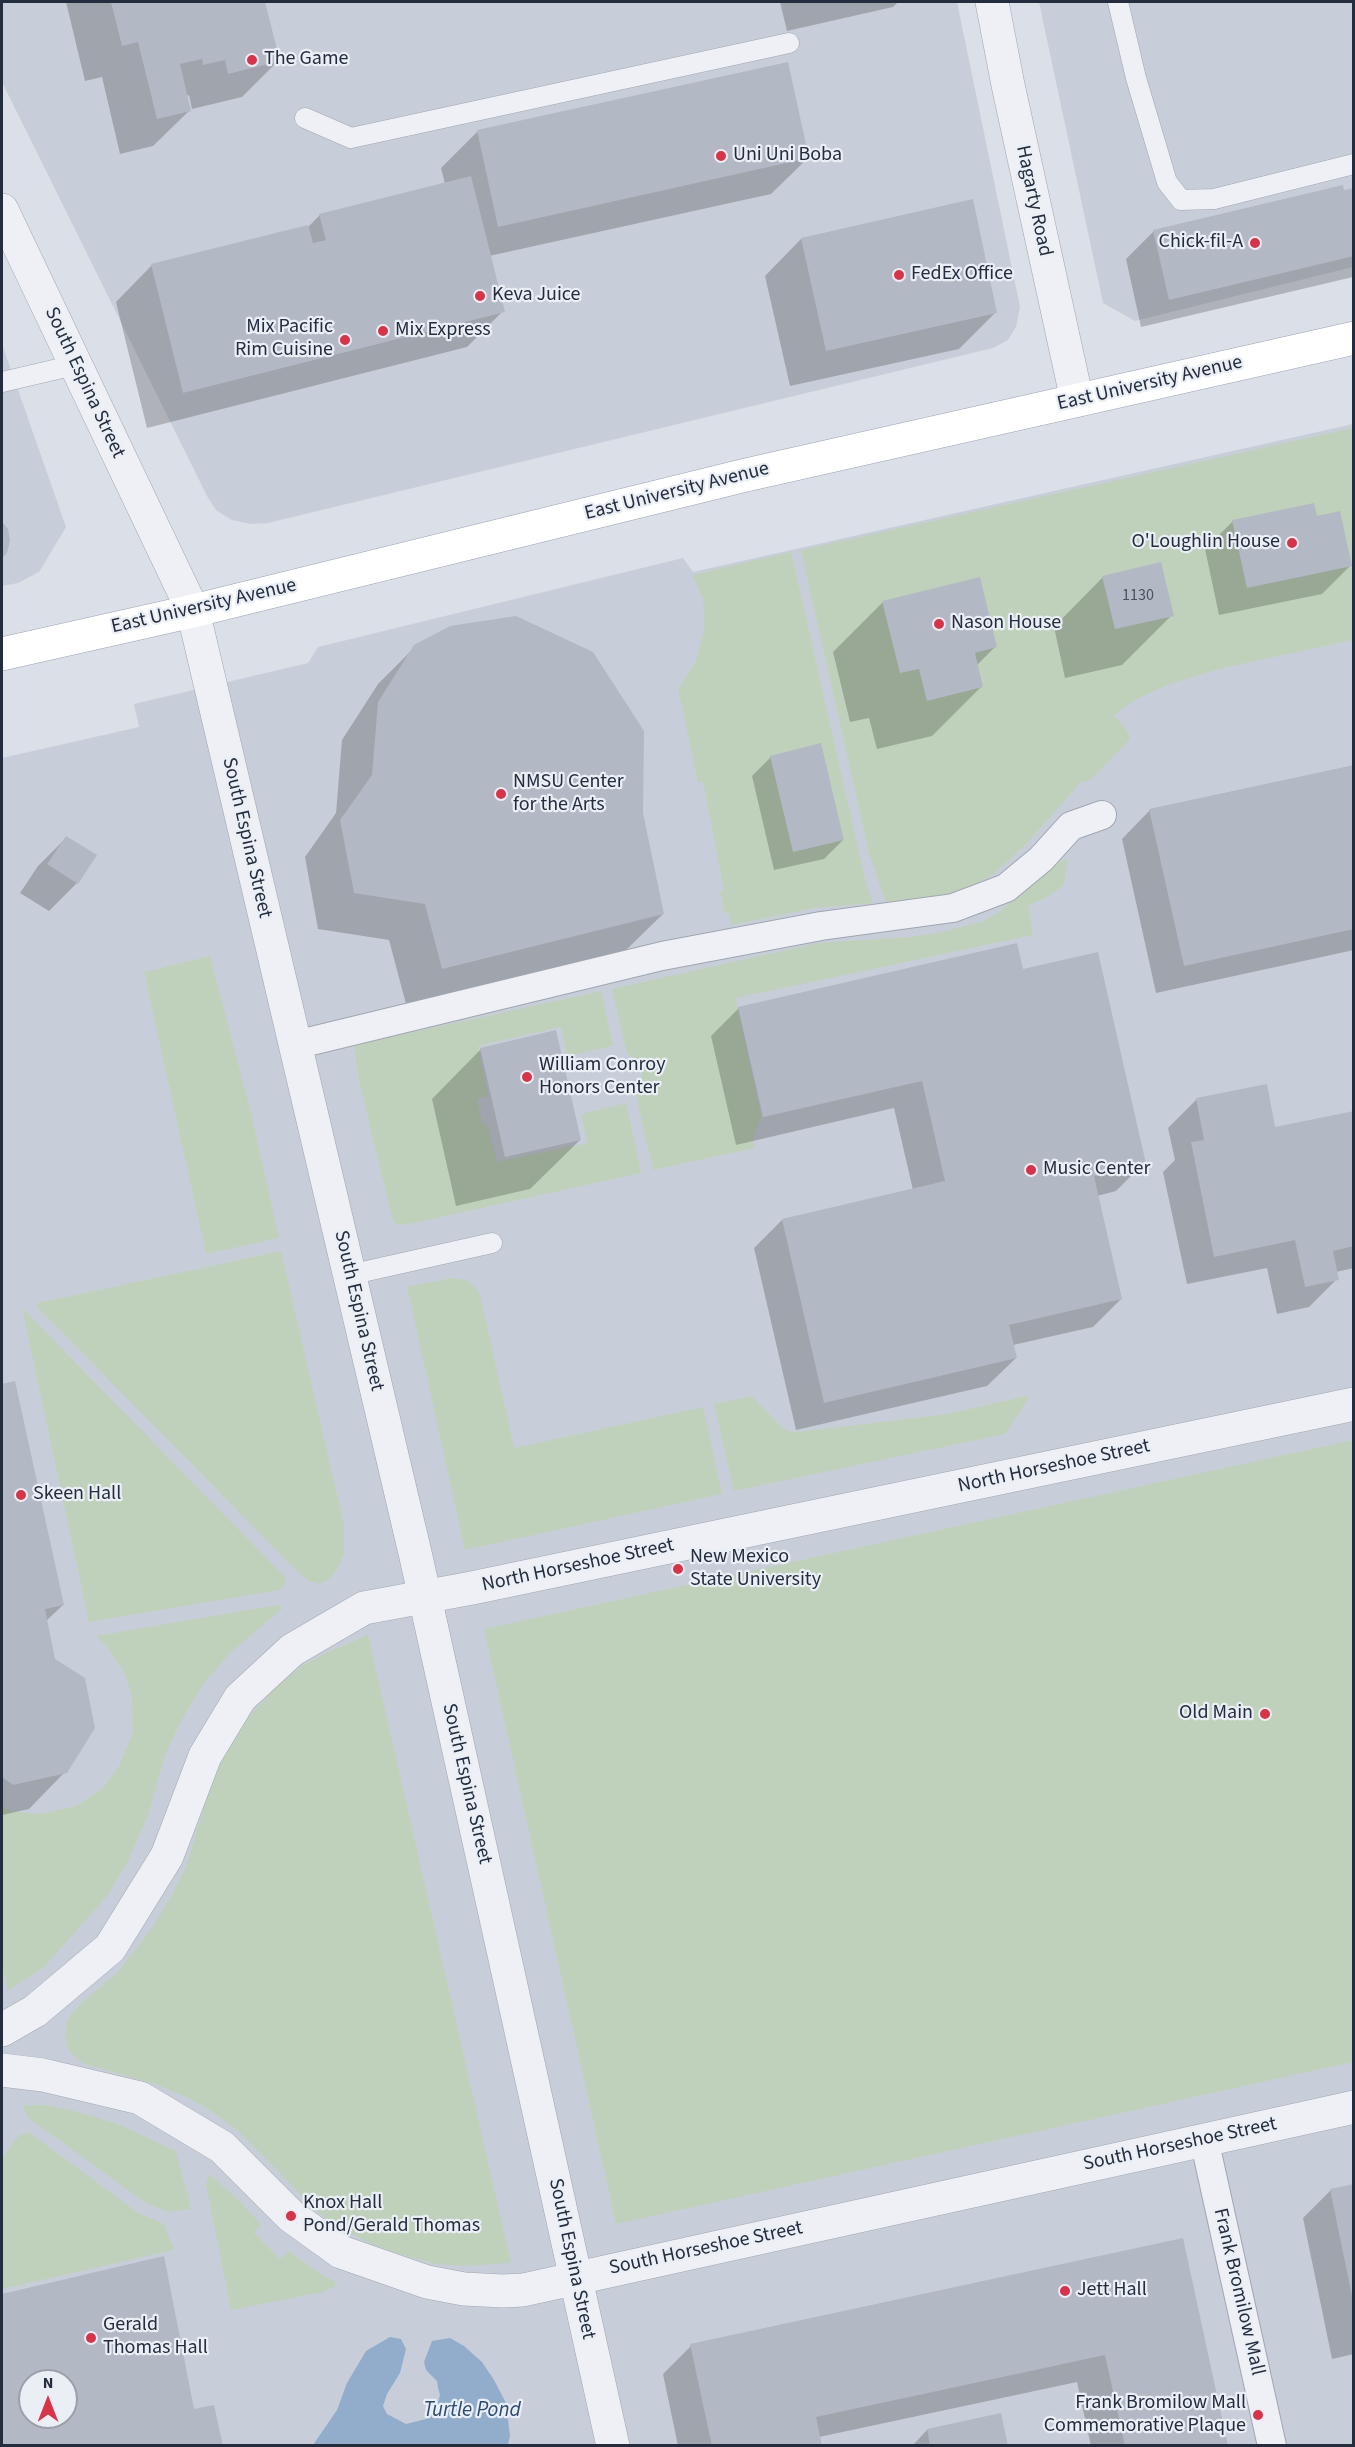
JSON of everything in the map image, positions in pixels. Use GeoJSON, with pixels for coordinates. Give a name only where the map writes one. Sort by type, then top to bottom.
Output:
{"type":"FeatureCollection","features":[{"type":"Feature","properties":{"kind":"main road","name":"East University Avenue"},"geometry":{"type":"LineString","coordinates":[[2,654],[193,611],[746,475],[1353,338]]}},
{"type":"Feature","properties":{"kind":"street","name":"Hagarty Road"},"geometry":{"type":"LineString","coordinates":[[996,2],[1008,84],[1077,400]]}},
{"type":"Feature","properties":{"kind":"street","name":"South Espina Street"},"geometry":{"type":"LineString","coordinates":[[2,210],[193,611],[424,1598],[613,2445]]}},
{"type":"Feature","properties":{"kind":"street"},"geometry":{"type":"LineString","coordinates":[[295,1045],[662,956],[820,926],[952,908],[1006,888],[1041,859],[1071,826],[1102,815]]}},
{"type":"Feature","properties":{"kind":"street","name":"North Horseshoe Street"},"geometry":{"type":"LineString","coordinates":[[2,2030],[35,2011],[110,1948],[167,1857],[205,1756],[240,1698],[292,1650],[363,1608],[424,1598],[1353,1404]]}},
{"type":"Feature","properties":{"kind":"street","name":"South Horseshoe Street"},"geometry":{"type":"LineString","coordinates":[[2,2070],[43,2075],[140,2098],[222,2147],[291,2216],[341,2252],[427,2282],[464,2289],[502,2291],[523,2290],[1353,2107]]}},
{"type":"Feature","properties":{"kind":"street","name":"Frank Bromilow Mall"},"geometry":{"type":"LineString","coordinates":[[1204,2139],[1272,2445]]}},
{"type":"Feature","properties":{"kind":"lane"},"geometry":{"type":"LineString","coordinates":[[1118,2],[1136,78],[1167,182],[1181,200],[1214,199],[1353,164]]}},
{"type":"Feature","properties":{"kind":"lane"},"geometry":{"type":"LineString","coordinates":[[305,117],[351,138],[789,43]]}},
{"type":"Feature","properties":{"kind":"lane"},"geometry":{"type":"LineString","coordinates":[[2,382],[75,365]]}},
{"type":"Feature","properties":{"kind":"lane"},"geometry":{"type":"LineString","coordinates":[[349,1275],[492,1243]]}},
{"type":"Feature","properties":{"kind":"shaded area"},"geometry":{"type":"Polygon","coordinates":[[[2,2],[957,2],[1020,307],[1016,327],[1008,340],[993,348],[268,523],[251,524],[232,520],[217,511],[208,498],[2,82],[2,2]]]}},
{"type":"Feature","properties":{"kind":"shaded area"},"geometry":{"type":"Polygon","coordinates":[[[1039,2],[1353,2],[1353,267],[1135,321],[1103,303],[1039,2]]]}},
{"type":"Feature","properties":{"kind":"shaded area"},"geometry":{"type":"Polygon","coordinates":[[[2,344],[66,527],[39,572],[18,583],[2,586],[2,344]]]}},
{"type":"Feature","properties":{"kind":"shaded area","name":"New Mexico State University"},"geometry":{"type":"Polygon","coordinates":[[[1353,424],[1353,2445],[2,2445],[2,758],[139,727],[134,704],[308,663],[318,647],[683,558],[693,572],[1353,424]]]}},
{"type":"Feature","properties":{"kind":"green space"},"geometry":{"type":"Polygon","coordinates":[[[1353,428],[1353,640],[1223,668],[1170,684],[1135,700],[1114,715],[1129,733],[1130,739],[1092,779],[1081,782],[1029,841],[994,874],[964,891],[930,900],[886,902],[870,857],[801,550],[1353,428]]]}},
{"type":"Feature","properties":{"kind":"green space"},"geometry":{"type":"Polygon","coordinates":[[[791,552],[866,883],[873,903],[815,908],[731,925],[729,913],[725,913],[720,892],[724,890],[703,782],[698,782],[678,689],[696,661],[704,629],[703,598],[692,575],[791,552]]]}},
{"type":"Feature","properties":{"kind":"green space"},"geometry":{"type":"Polygon","coordinates":[[[1067,859],[1064,885],[1044,899],[1028,905],[1033,935],[736,998],[761,1117],[753,1139],[755,1148],[653,1170],[635,1091],[641,1081],[641,1068],[635,1058],[627,1054],[612,989],[818,943],[911,937],[938,933],[983,921],[999,912],[1054,864],[1067,859]]]}},
{"type":"Feature","properties":{"kind":"green space"},"geometry":{"type":"Polygon","coordinates":[[[210,956],[250,1109],[279,1238],[206,1254],[144,972],[210,956]]]}},
{"type":"Feature","properties":{"kind":"green space"},"geometry":{"type":"Polygon","coordinates":[[[601,991],[613,1046],[567,1056],[561,1027],[478,1046],[488,1096],[477,1099],[482,1123],[488,1127],[497,1162],[587,1143],[581,1114],[626,1103],[641,1173],[397,1225],[393,1221],[359,1081],[354,1045],[601,991]]]}},
{"type":"Feature","properties":{"kind":"green space"},"geometry":{"type":"Polygon","coordinates":[[[281,1251],[344,1525],[344,1554],[337,1570],[329,1579],[319,1584],[308,1581],[298,1572],[36,1306],[38,1303],[281,1251]]]}},
{"type":"Feature","properties":{"kind":"green space"},"geometry":{"type":"Polygon","coordinates":[[[451,1278],[466,1280],[480,1295],[514,1448],[703,1407],[722,1494],[465,1550],[407,1287],[451,1278]]]}},
{"type":"Feature","properties":{"kind":"green space"},"geometry":{"type":"Polygon","coordinates":[[[22,1308],[285,1577],[286,1582],[283,1587],[279,1590],[89,1622],[22,1308]]]}},
{"type":"Feature","properties":{"kind":"green space"},"geometry":{"type":"Polygon","coordinates":[[[1030,1395],[1005,1434],[734,1491],[714,1404],[752,1396],[780,1426],[788,1431],[797,1432],[948,1414],[1030,1395]]]}},
{"type":"Feature","properties":{"kind":"green space"},"geometry":{"type":"Polygon","coordinates":[[[1353,1440],[1353,2062],[616,2224],[484,1629],[1353,1440]]]}},
{"type":"Feature","properties":{"kind":"green space"},"geometry":{"type":"Polygon","coordinates":[[[278,1605],[283,1608],[228,1655],[202,1686],[180,1723],[165,1755],[148,1815],[127,1863],[107,1896],[44,1967],[8,1991],[2,1963],[2,1807],[12,1811],[39,1814],[77,1806],[104,1787],[119,1766],[133,1732],[132,1696],[125,1674],[109,1649],[96,1636],[278,1605]]]}},
{"type":"Feature","properties":{"kind":"green space"},"geometry":{"type":"Polygon","coordinates":[[[368,1635],[511,2263],[466,2266],[436,2264],[371,2244],[340,2228],[320,2214],[238,2131],[216,2114],[189,2098],[155,2084],[82,2063],[70,2052],[65,2035],[67,2020],[81,2003],[116,1974],[152,1928],[170,1898],[185,1869],[216,1769],[241,1725],[278,1685],[302,1666],[368,1635]]]}},
{"type":"Feature","properties":{"kind":"green space"},"geometry":{"type":"Polygon","coordinates":[[[23,2105],[46,2105],[75,2111],[118,2124],[176,2151],[191,2209],[167,2212],[146,2203],[27,2117],[23,2105]]]}},
{"type":"Feature","properties":{"kind":"green space"},"geometry":{"type":"Polygon","coordinates":[[[30,2133],[137,2212],[164,2224],[174,2250],[2,2289],[2,2159],[19,2135],[30,2133]]]}},
{"type":"Feature","properties":{"kind":"green space"},"geometry":{"type":"Polygon","coordinates":[[[209,2174],[241,2202],[261,2225],[254,2233],[280,2259],[289,2251],[322,2275],[336,2282],[334,2287],[323,2292],[231,2310],[206,2185],[209,2174]]]}},
{"type":"Feature","properties":{"kind":"water","name":"Turtle Pond"},"geometry":{"type":"Polygon","coordinates":[[[390,2337],[401,2339],[406,2349],[400,2373],[387,2394],[383,2406],[387,2414],[406,2424],[426,2419],[436,2409],[440,2395],[437,2381],[426,2370],[424,2362],[432,2341],[450,2338],[464,2346],[482,2362],[494,2380],[506,2403],[510,2436],[508,2445],[313,2445],[337,2410],[347,2383],[366,2351],[390,2337]]]}},
{"type":"Feature","properties":{"kind":"building","name":"The Game"},"geometry":{"type":"Polygon","coordinates":[[[111,2],[265,2],[280,61],[228,74],[225,60],[203,65],[202,59],[180,64],[191,111],[157,119],[138,42],[122,46],[111,2]]]}},
{"type":"Feature","properties":{"kind":"building"},"geometry":{"type":"Polygon","coordinates":[[[788,62],[809,158],[498,227],[477,130],[788,62]]]}},
{"type":"Feature","properties":{"kind":"building"},"geometry":{"type":"Polygon","coordinates":[[[471,176],[505,312],[183,393],[151,264],[308,225],[313,243],[326,240],[319,214],[471,176]]]}},
{"type":"Feature","properties":{"kind":"building","name":"Chick-fil-A"},"geometry":{"type":"Polygon","coordinates":[[[1343,185],[1344,190],[1354,188],[1354,256],[1169,300],[1153,230],[1343,185]]]}},
{"type":"Feature","properties":{"kind":"building","name":"FedEx Office"},"geometry":{"type":"Polygon","coordinates":[[[973,199],[997,313],[826,351],[801,238],[973,199]]]}},
{"type":"Feature","properties":{"kind":"building","name":"O'Loughlin House"},"geometry":{"type":"Polygon","coordinates":[[[1314,503],[1317,516],[1340,511],[1352,566],[1247,588],[1232,520],[1314,503]]]}},
{"type":"Feature","properties":{"kind":"building"},"geometry":{"type":"Polygon","coordinates":[[[2,522],[8,529],[10,541],[7,553],[2,558],[2,522]]]}},
{"type":"Feature","properties":{"kind":"building","name":"O'Loughlin House"},"geometry":{"type":"Polygon","coordinates":[[[1161,562],[1174,616],[1115,629],[1102,576],[1161,562]]]}},
{"type":"Feature","properties":{"kind":"building","name":"Nason House"},"geometry":{"type":"Polygon","coordinates":[[[980,577],[997,647],[975,653],[983,687],[927,701],[919,669],[900,673],[882,601],[980,577]]]}},
{"type":"Feature","properties":{"kind":"building","name":"NMSU Center for the Arts"},"geometry":{"type":"Polygon","coordinates":[[[516,616],[593,652],[644,731],[643,813],[664,914],[442,969],[425,904],[354,893],[340,820],[372,775],[378,702],[414,645],[450,626],[516,616]]]}},
{"type":"Feature","properties":{"kind":"building"},"geometry":{"type":"Polygon","coordinates":[[[821,743],[844,840],[793,852],[770,756],[821,743]]]}},
{"type":"Feature","properties":{"kind":"building"},"geometry":{"type":"Polygon","coordinates":[[[1354,765],[1354,929],[1184,966],[1149,809],[1354,765]]]}},
{"type":"Feature","properties":{"kind":"building"},"geometry":{"type":"Polygon","coordinates":[[[66,836],[97,855],[78,884],[47,864],[66,836]]]}},
{"type":"Feature","properties":{"kind":"building","name":"Music Center"},"geometry":{"type":"Polygon","coordinates":[[[1017,943],[1023,969],[1098,952],[1146,1164],[1094,1176],[1122,1299],[1009,1325],[1017,1358],[824,1403],[782,1219],[945,1181],[922,1081],[763,1117],[738,1007],[1017,943]]]}},
{"type":"Feature","properties":{"kind":"building","name":"William Conroy Honors Center"},"geometry":{"type":"Polygon","coordinates":[[[556,1030],[581,1140],[505,1157],[480,1048],[556,1030]]]}},
{"type":"Feature","properties":{"kind":"building"},"geometry":{"type":"Polygon","coordinates":[[[1267,1084],[1275,1127],[1354,1111],[1354,1246],[1333,1251],[1339,1280],[1305,1287],[1295,1240],[1214,1257],[1191,1142],[1204,1140],[1196,1098],[1267,1084]]]}},
{"type":"Feature","properties":{"kind":"building","name":"Skeen Hall"},"geometry":{"type":"Polygon","coordinates":[[[15,1381],[64,1605],[45,1609],[55,1659],[85,1678],[95,1728],[67,1773],[13,1785],[2,1777],[2,1384],[15,1381]]]}},
{"type":"Feature","properties":{"kind":"building"},"geometry":{"type":"Polygon","coordinates":[[[1354,2184],[1354,2295],[1352,2296],[1330,2189],[1354,2184]]]}},
{"type":"Feature","properties":{"kind":"building","name":"Jett Hall"},"geometry":{"type":"Polygon","coordinates":[[[1183,2238],[1228,2446],[1125,2446],[1105,2355],[816,2417],[822,2446],[712,2446],[690,2344],[1183,2238]]]}},
{"type":"Feature","properties":{"kind":"building","name":"Gerald Thomas Hall"},"geometry":{"type":"Polygon","coordinates":[[[164,2256],[194,2409],[214,2405],[223,2446],[2,2446],[2,2294],[164,2256]]]}},
{"type":"Feature","properties":{"kind":"building"},"geometry":{"type":"Polygon","coordinates":[[[1001,2413],[1008,2446],[930,2446],[927,2429],[1001,2413]]]}},
{"type":"Feature","properties":{"kind":"place","name":"The Game"},"geometry":{"type":"Point","coordinates":[252,60]}},
{"type":"Feature","properties":{"kind":"place","name":"Uni Uni Boba"},"geometry":{"type":"Point","coordinates":[721,156]}},
{"type":"Feature","properties":{"kind":"place","name":"Chick-fil-A"},"geometry":{"type":"Point","coordinates":[1255,243]}},
{"type":"Feature","properties":{"kind":"place","name":"FedEx Office"},"geometry":{"type":"Point","coordinates":[899,275]}},
{"type":"Feature","properties":{"kind":"place","name":"Keva Juice"},"geometry":{"type":"Point","coordinates":[480,296]}},
{"type":"Feature","properties":{"kind":"place","name":"Mix Express"},"geometry":{"type":"Point","coordinates":[383,331]}},
{"type":"Feature","properties":{"kind":"place","name":"Mix Pacific Rim Cuisine"},"geometry":{"type":"Point","coordinates":[345,340]}},
{"type":"Feature","properties":{"kind":"place","name":"O'Loughlin House"},"geometry":{"type":"Point","coordinates":[1292,543]}},
{"type":"Feature","properties":{"kind":"place","name":"Nason House"},"geometry":{"type":"Point","coordinates":[939,624]}},
{"type":"Feature","properties":{"kind":"place","name":"NMSU Center for the Arts"},"geometry":{"type":"Point","coordinates":[501,794]}},
{"type":"Feature","properties":{"kind":"place","name":"William Conroy Honors Center"},"geometry":{"type":"Point","coordinates":[527,1077]}},
{"type":"Feature","properties":{"kind":"place","name":"Music Center"},"geometry":{"type":"Point","coordinates":[1031,1170]}},
{"type":"Feature","properties":{"kind":"place","name":"Skeen Hall"},"geometry":{"type":"Point","coordinates":[21,1495]}},
{"type":"Feature","properties":{"kind":"place","name":"New Mexico State University"},"geometry":{"type":"Point","coordinates":[678,1569]}},
{"type":"Feature","properties":{"kind":"place","name":"Old Main"},"geometry":{"type":"Point","coordinates":[1265,1714]}},
{"type":"Feature","properties":{"kind":"place","name":"Knox Hall Pond/Gerald Thomas"},"geometry":{"type":"Point","coordinates":[291,2216]}},
{"type":"Feature","properties":{"kind":"place","name":"Jett Hall"},"geometry":{"type":"Point","coordinates":[1065,2291]}},
{"type":"Feature","properties":{"kind":"place","name":"Gerald Thomas Hall"},"geometry":{"type":"Point","coordinates":[91,2338]}},
{"type":"Feature","properties":{"kind":"place","name":"Frank Bromilow Mall Commemorative Plaque"},"geometry":{"type":"Point","coordinates":[1258,2415]}}]}
